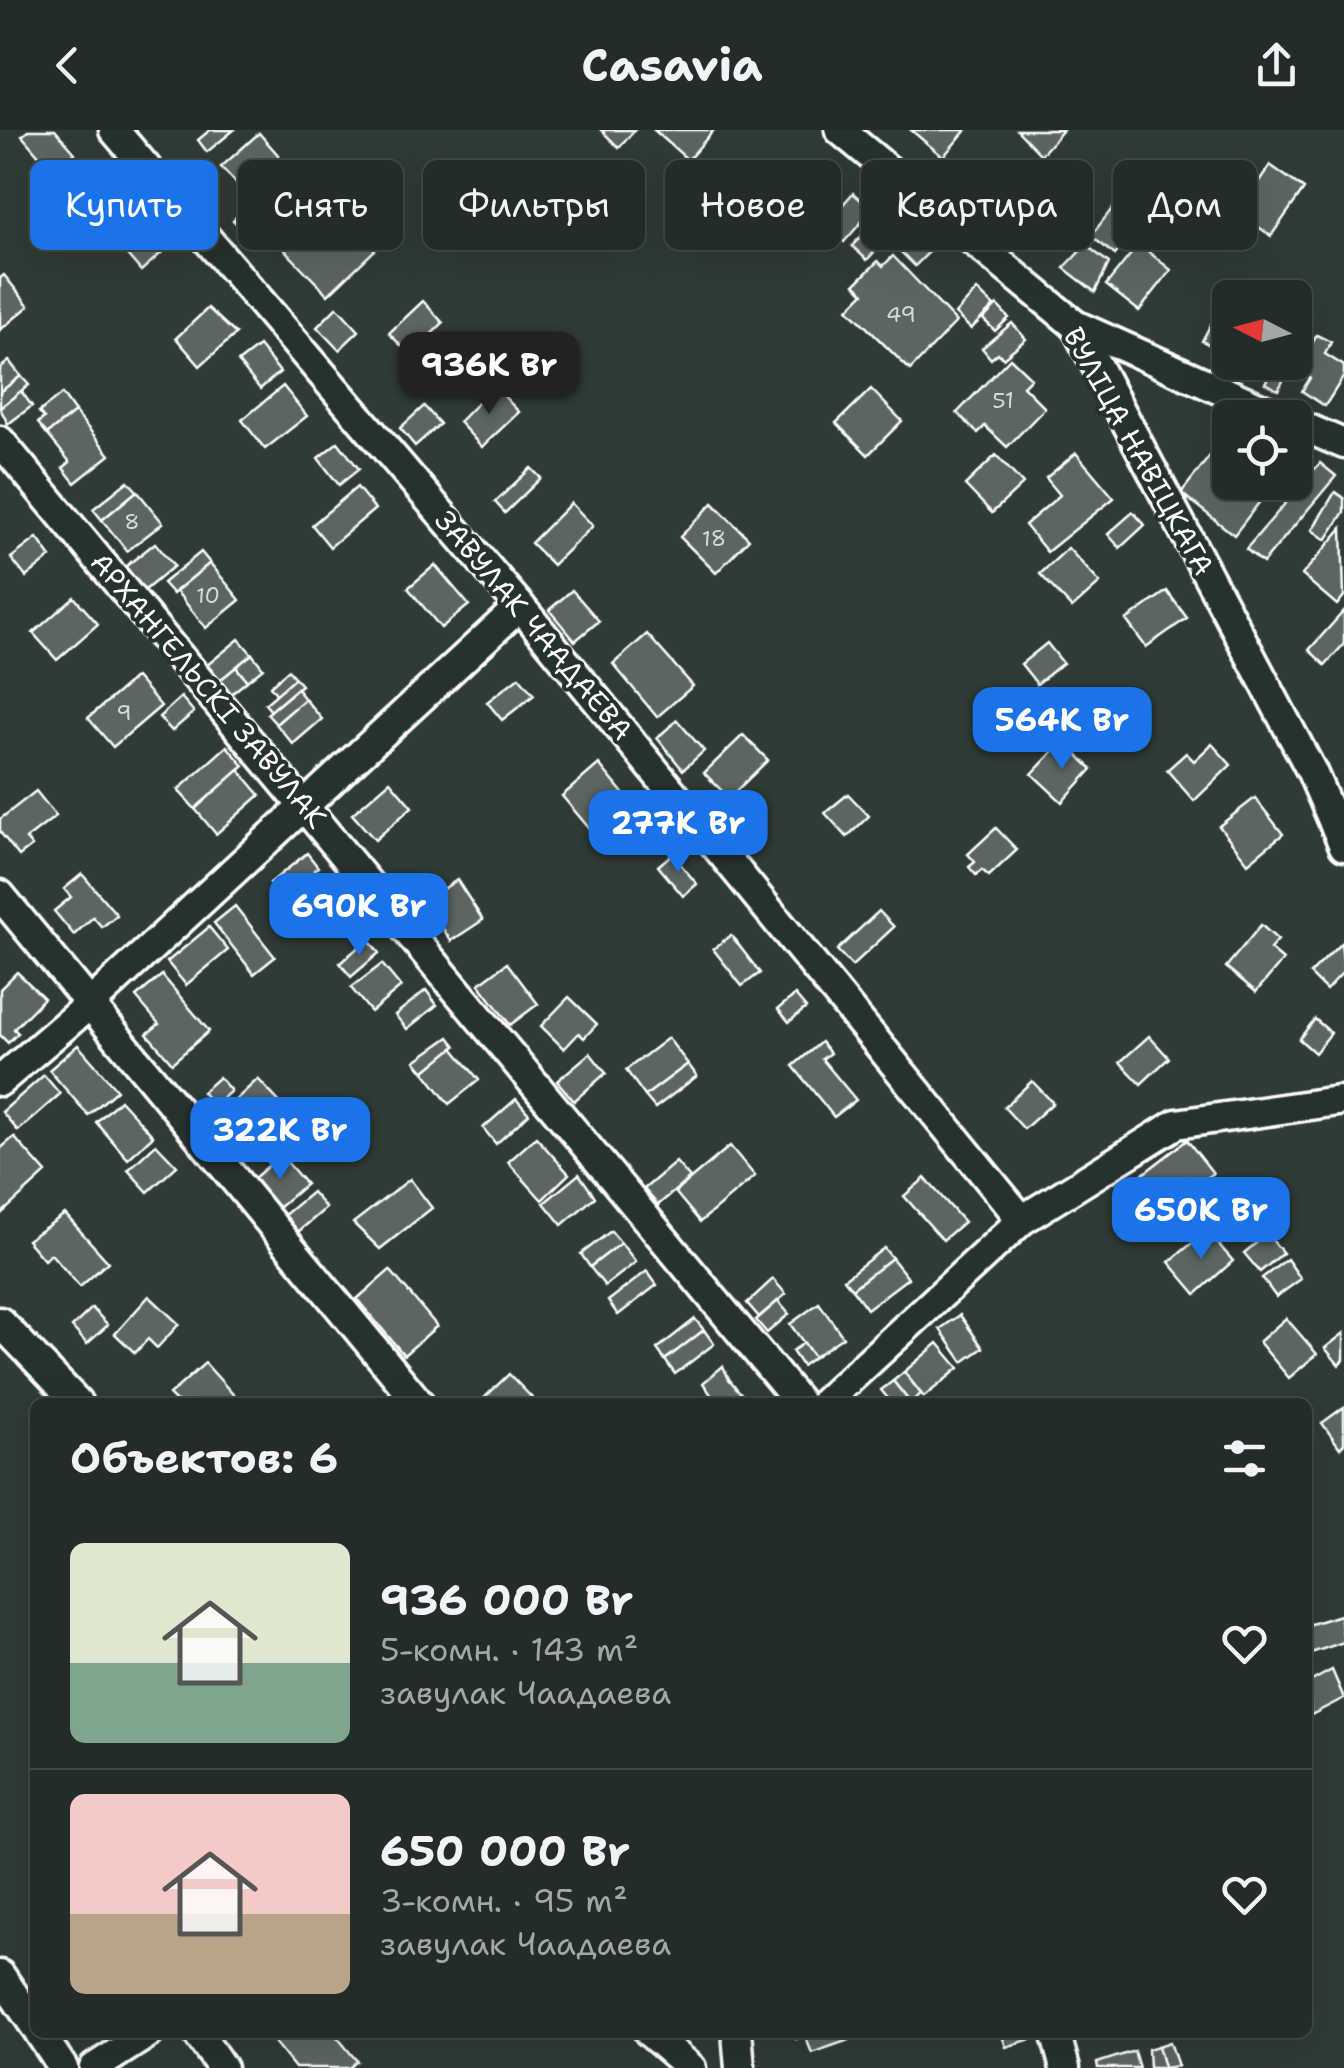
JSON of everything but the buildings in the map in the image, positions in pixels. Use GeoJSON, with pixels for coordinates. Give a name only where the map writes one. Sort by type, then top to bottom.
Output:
{"type":"FeatureCollection","features":[{"type":"Feature","properties":{"kind":"street","name":"ЗАВУЛАК ЧААДАЕВА"},"geometry":{"type":"LineString","coordinates":[[114,130],[520,606],[1022,1220]]}},
{"type":"Feature","properties":{"kind":"street","name":"ВУЛІЦА НАВІЦКАГА"},"geometry":{"type":"LineString","coordinates":[[840,130],[1075,325],[1312,772],[1344,846]]}},
{"type":"Feature","properties":{"kind":"street"},"geometry":{"type":"LineString","coordinates":[[1075,325],[1243,400]]}},
{"type":"Feature","properties":{"kind":"street"},"geometry":{"type":"LineString","coordinates":[[1312,430],[1344,444]]}},
{"type":"Feature","properties":{"kind":"street","name":"АРХАНГЕЛЬСКІ ЗАВУЛАК"},"geometry":{"type":"LineString","coordinates":[[0,440],[796,1398]]}},
{"type":"Feature","properties":{"kind":"street"},"geometry":{"type":"LineString","coordinates":[[0,1081],[91,1003],[520,606]]}},
{"type":"Feature","properties":{"kind":"street"},"geometry":{"type":"LineString","coordinates":[[0,896],[415,1398]]}},
{"type":"Feature","properties":{"kind":"street"},"geometry":{"type":"LineString","coordinates":[[831,1398],[1022,1220],[1176,1124],[1342,1105]]}},
{"type":"Feature","properties":{"kind":"street"},"geometry":{"type":"LineString","coordinates":[[0,1322],[73,1398]]}},
{"type":"Feature","properties":{"kind":"street"},"geometry":{"type":"LineString","coordinates":[[0,1974],[30,2019]]}},
{"type":"Feature","properties":{"kind":"street"},"geometry":{"type":"LineString","coordinates":[[43,2038],[63,2068]]}},
{"type":"Feature","properties":{"kind":"street"},"geometry":{"type":"LineString","coordinates":[[94,2068],[141,2038]]}},
{"type":"Feature","properties":{"kind":"street"},"geometry":{"type":"LineString","coordinates":[[200,2038],[222,2068]]}},
{"type":"Feature","properties":{"kind":"street"},"geometry":{"type":"LineString","coordinates":[[656,2038],[691,2068]]}},
{"type":"Feature","properties":{"kind":"street"},"geometry":{"type":"LineString","coordinates":[[738,2038],[740,2068]]}},
{"type":"Feature","properties":{"kind":"street"},"geometry":{"type":"LineString","coordinates":[[1056,2038],[1065,2068]]}}]}
